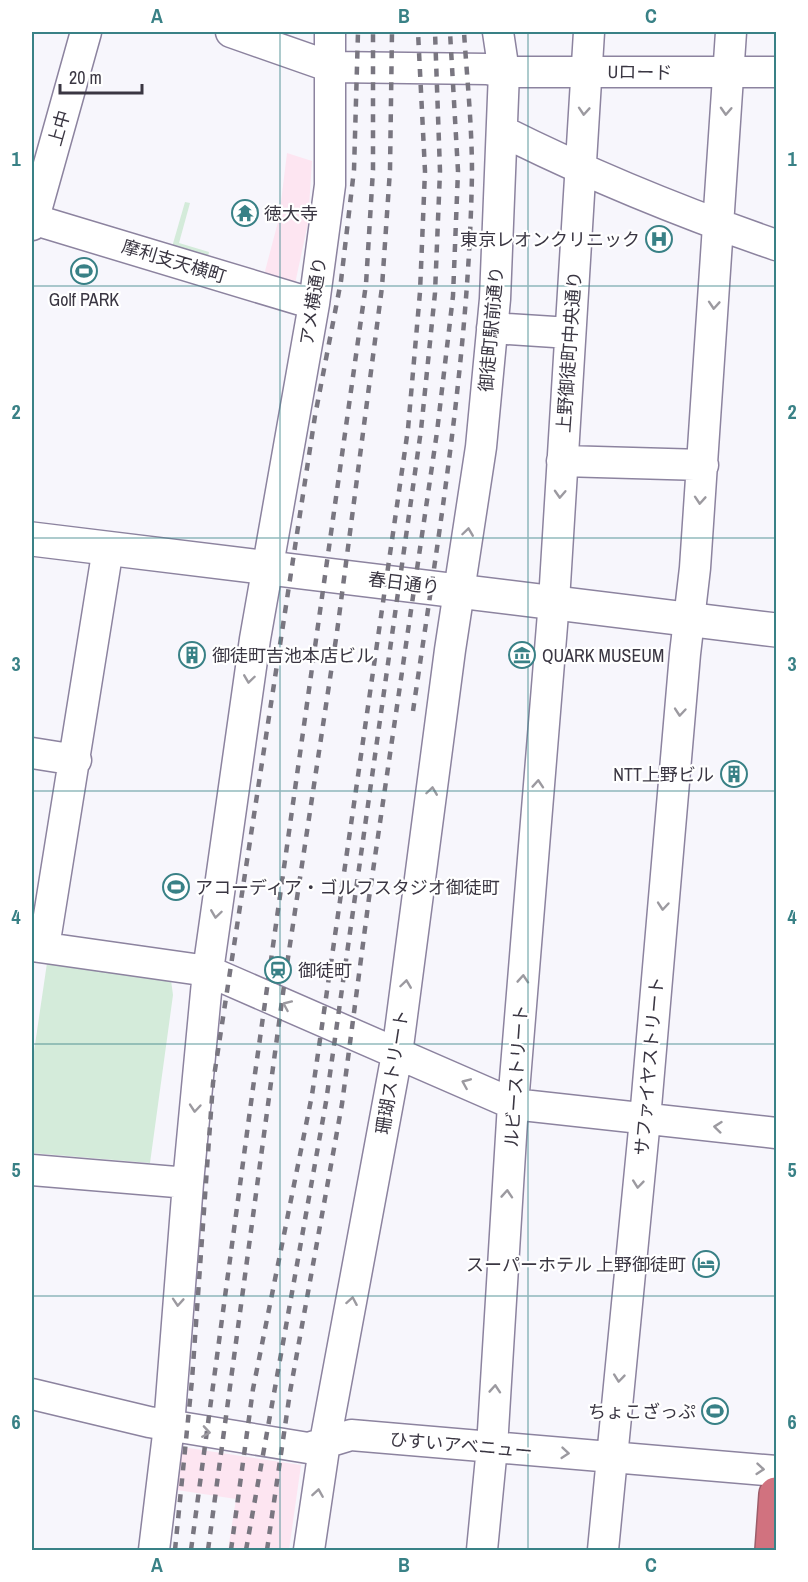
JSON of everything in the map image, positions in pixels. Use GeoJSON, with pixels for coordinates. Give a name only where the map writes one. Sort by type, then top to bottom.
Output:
{"type":"FeatureCollection","features":[{"type":"Feature","properties":{"kind":"highway"},"geometry":{"type":"LineString","coordinates":[[772,1551],[777,1494]]}},
{"type":"Feature","properties":{"kind":"main road","name":"春日通り"},"geometry":{"type":"LineString","coordinates":[[32,539],[777,630]]}},
{"type":"Feature","properties":{"kind":"street","name":"上中"},"geometry":{"type":"LineString","coordinates":[[32,221],[86,32]]}},
{"type":"Feature","properties":{"kind":"street","name":"Uロード"},"geometry":{"type":"LineString","coordinates":[[231,32],[331,67],[487,69],[504,72],[777,72]]}},
{"type":"Feature","properties":{"kind":"street","name":"アメ横通り"},"geometry":{"type":"LineString","coordinates":[[154,1551],[159,1424],[188,1183],[208,970],[266,567],[314,304],[330,184],[330,32]]}},
{"type":"Feature","properties":{"kind":"street","name":"御徒町駅前通り"},"geometry":{"type":"LineString","coordinates":[[460,590],[481,447],[492,328],[504,72],[498,32]]}},
{"type":"Feature","properties":{"kind":"street","name":"上野御徒町中央通り"},"geometry":{"type":"LineString","coordinates":[[554,601],[589,32]]}},
{"type":"Feature","properties":{"kind":"street","name":"サファイヤストリート"},"geometry":{"type":"LineString","coordinates":[[603,1551],[645,1119],[703,465],[731,32]]}},
{"type":"Feature","properties":{"kind":"street"},"geometry":{"type":"LineString","coordinates":[[502,131],[580,167],[719,225],[777,245]]}},
{"type":"Feature","properties":{"kind":"street","name":"摩利支天横町"},"geometry":{"type":"LineString","coordinates":[[32,221],[314,304]]}},
{"type":"Feature","properties":{"kind":"street"},"geometry":{"type":"LineString","coordinates":[[492,328],[570,333]]}},
{"type":"Feature","properties":{"kind":"street"},"geometry":{"type":"LineString","coordinates":[[562,461],[703,465]]}},
{"type":"Feature","properties":{"kind":"street"},"geometry":{"type":"LineString","coordinates":[[108,549],[76,760],[38,947],[208,970],[513,1104],[777,1133]]}},
{"type":"Feature","properties":{"kind":"street","name":"珊瑚ストリート"},"geometry":{"type":"LineString","coordinates":[[309,1551],[325,1442],[397,1054],[460,590]]}},
{"type":"Feature","properties":{"kind":"street","name":"ルビーストリート"},"geometry":{"type":"LineString","coordinates":[[482,1551],[492,1447],[513,1104],[554,601]]}},
{"type":"Feature","properties":{"kind":"street"},"geometry":{"type":"LineString","coordinates":[[32,753],[76,760]]}},
{"type":"Feature","properties":{"kind":"street"},"geometry":{"type":"LineString","coordinates":[[32,1170],[188,1183]]}},
{"type":"Feature","properties":{"kind":"street","name":"ひすいアベニュー"},"geometry":{"type":"LineString","coordinates":[[32,1394],[159,1424],[308,1448],[351,1436],[777,1471]]}},
{"type":"Feature","properties":{"kind":"shaded area"},"geometry":{"type":"Polygon","coordinates":[[[287,153],[312,161],[308,223],[295,284],[264,275],[279,218],[287,153]]]}},
{"type":"Feature","properties":{"kind":"shaded area"},"geometry":{"type":"Polygon","coordinates":[[[182,1447],[301,1465],[289,1550],[228,1550],[236,1499],[177,1490],[182,1447]]]}},
{"type":"Feature","properties":{"kind":"green space"},"geometry":{"type":"Polygon","coordinates":[[[185,202],[190,203],[179,243],[209,252],[208,257],[172,247],[185,202]]]}},
{"type":"Feature","properties":{"kind":"green space"},"geometry":{"type":"Polygon","coordinates":[[[47,963],[171,980],[173,995],[150,1163],[32,1153],[32,1065],[47,963]]]}},
{"type":"Feature","properties":{"kind":"railway"},"geometry":{"type":"LineString","coordinates":[[175,1550],[192,1380],[213,1083],[315,416],[341,281],[354,170],[358,32]]}},
{"type":"Feature","properties":{"kind":"railway"},"geometry":{"type":"LineString","coordinates":[[191,1550],[253,1088],[366,284],[373,170],[373,32]]}},
{"type":"Feature","properties":{"kind":"railway"},"geometry":{"type":"LineString","coordinates":[[208,1550],[286,971],[337,632],[382,287],[390,170],[392,32]]}},
{"type":"Feature","properties":{"kind":"railway"},"geometry":{"type":"LineString","coordinates":[[231,1550],[253,1389],[312,1095],[408,429],[420,292],[425,171],[418,32]]}},
{"type":"Feature","properties":{"kind":"railway"},"geometry":{"type":"LineString","coordinates":[[246,1550],[326,1102],[421,430],[435,293],[440,171],[435,32]]}},
{"type":"Feature","properties":{"kind":"railway"},"geometry":{"type":"LineString","coordinates":[[267,1550],[290,1392],[342,1104],[369,898],[437,432],[453,296],[458,171],[450,32]]}},
{"type":"Feature","properties":{"kind":"railway"},"geometry":{"type":"LineString","coordinates":[[413,711],[451,443],[465,308],[472,173],[464,32]]}},
{"type":"Feature","properties":{"kind":"place","name":"徳大寺"},"geometry":{"type":"Point","coordinates":[245,213]}},
{"type":"Feature","properties":{"kind":"place","name":"東京レオンクリニック"},"geometry":{"type":"Point","coordinates":[659,239]}},
{"type":"Feature","properties":{"kind":"place","name":"Golf PARK"},"geometry":{"type":"Point","coordinates":[84,271]}},
{"type":"Feature","properties":{"kind":"place","name":"御徒町吉池本店ビル"},"geometry":{"type":"Point","coordinates":[192,655]}},
{"type":"Feature","properties":{"kind":"place","name":"QUARK MUSEUM"},"geometry":{"type":"Point","coordinates":[522,655]}},
{"type":"Feature","properties":{"kind":"place","name":"NTT上野ビル"},"geometry":{"type":"Point","coordinates":[734,774]}},
{"type":"Feature","properties":{"kind":"place","name":"アコーディア・ゴルフスタジオ御徒町"},"geometry":{"type":"Point","coordinates":[176,887]}},
{"type":"Feature","properties":{"kind":"place","name":"御徒町"},"geometry":{"type":"Point","coordinates":[278,970]}},
{"type":"Feature","properties":{"kind":"place","name":"スーパーホテル 上野御徒町"},"geometry":{"type":"Point","coordinates":[706,1264]}},
{"type":"Feature","properties":{"kind":"place","name":"ちょこざっぷ"},"geometry":{"type":"Point","coordinates":[715,1411]}}]}
